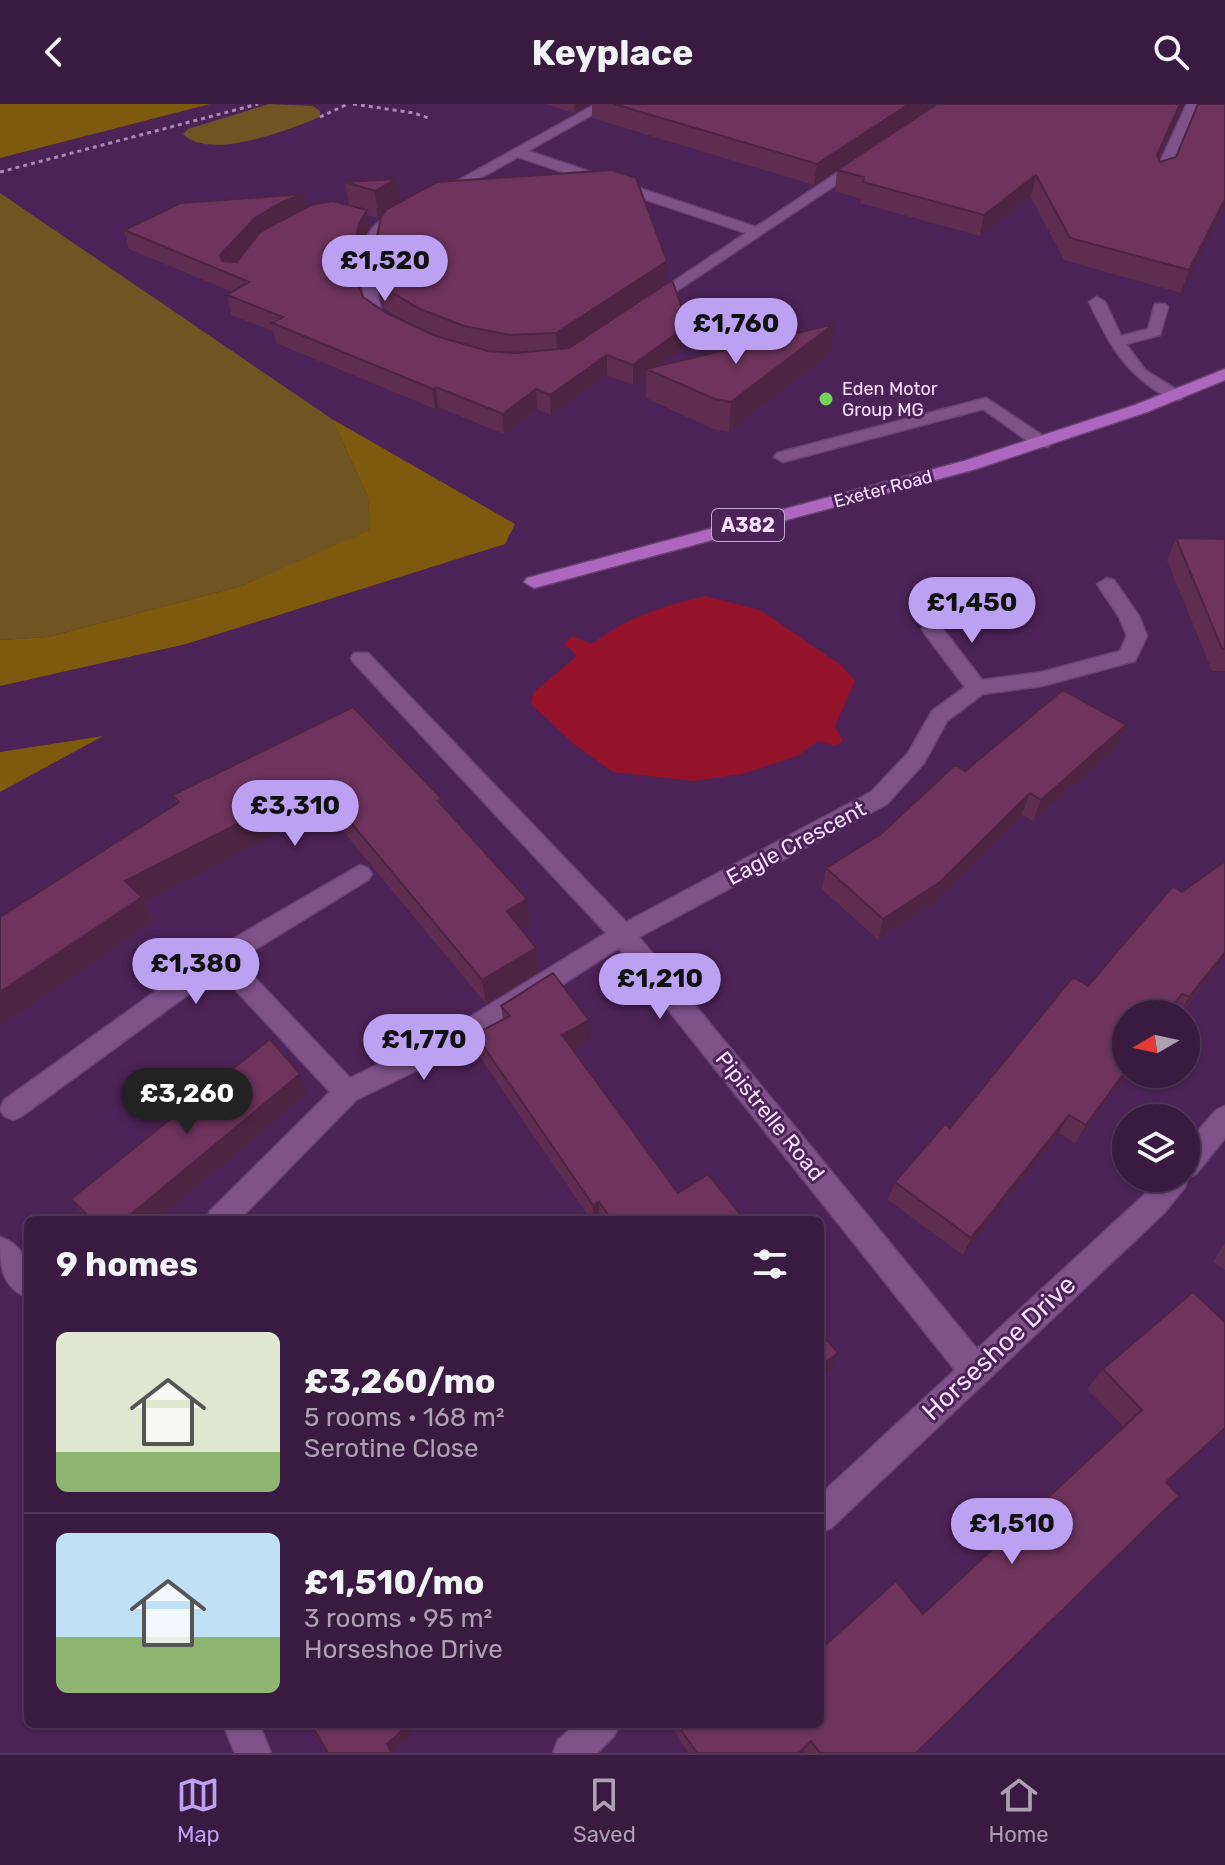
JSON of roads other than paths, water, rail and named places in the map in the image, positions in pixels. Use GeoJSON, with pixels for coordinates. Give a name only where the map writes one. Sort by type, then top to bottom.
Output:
{"type":"FeatureCollection","features":[{"type":"Feature","properties":{"kind":"main road","name":"Exeter Road"},"geometry":{"type":"LineString","coordinates":[[534,582],[1042,443],[1176,396],[1225,374]]}},
{"type":"Feature","properties":{"kind":"street"},"geometry":{"type":"LineString","coordinates":[[406,332],[392,327],[374,312],[365,250],[377,224],[605,104]]}},
{"type":"Feature","properties":{"kind":"street"},"geometry":{"type":"LineString","coordinates":[[1160,177],[1193,104]]}},
{"type":"Feature","properties":{"kind":"street"},"geometry":{"type":"LineString","coordinates":[[517,152],[756,232]]}},
{"type":"Feature","properties":{"kind":"street"},"geometry":{"type":"LineString","coordinates":[[640,310],[870,157]]}},
{"type":"Feature","properties":{"kind":"street"},"geometry":{"type":"LineString","coordinates":[[1097,302],[1116,342],[1139,373],[1176,396]]}},
{"type":"Feature","properties":{"kind":"street"},"geometry":{"type":"LineString","coordinates":[[1116,342],[1155,332],[1160,307]]}},
{"type":"Feature","properties":{"kind":"street"},"geometry":{"type":"LineString","coordinates":[[783,457],[986,403],[1042,443]]}},
{"type":"Feature","properties":{"kind":"street","name":"Eagle Crescent"},"geometry":{"type":"LineString","coordinates":[[224,1216],[347,1092],[458,1038],[587,954],[879,798],[916,758],[939,716],[977,688],[1042,679],[1128,656],[1137,636],[1129,616],[1107,584]]}},
{"type":"Feature","properties":{"kind":"street"},"geometry":{"type":"LineString","coordinates":[[932,629],[977,688]]}},
{"type":"Feature","properties":{"kind":"street","name":"Pipistrelle Road"},"geometry":{"type":"LineString","coordinates":[[361,658],[623,935],[975,1370]]}},
{"type":"Feature","properties":{"kind":"street"},"geometry":{"type":"LineString","coordinates":[[13,1108],[221,958],[360,874]]}},
{"type":"Feature","properties":{"kind":"street"},"geometry":{"type":"LineString","coordinates":[[221,958],[347,1092]]}},
{"type":"Feature","properties":{"kind":"street"},"geometry":{"type":"LineString","coordinates":[[1200,1148],[1225,1118]]}},
{"type":"Feature","properties":{"kind":"street","name":"Horseshoe Drive"},"geometry":{"type":"LineString","coordinates":[[824,1513],[1164,1192]]}},
{"type":"Feature","properties":{"kind":"street"},"geometry":{"type":"LineString","coordinates":[[0,1250],[24,1279]]}},
{"type":"Feature","properties":{"kind":"street"},"geometry":{"type":"LineString","coordinates":[[243,1728],[253,1753]]}},
{"type":"Feature","properties":{"kind":"street"},"geometry":{"type":"LineString","coordinates":[[571,1753],[598,1728]]}},
{"type":"Feature","properties":{"kind":"place","name":"Eden Motor Group MG"},"geometry":{"type":"Point","coordinates":[826,399]}}]}
